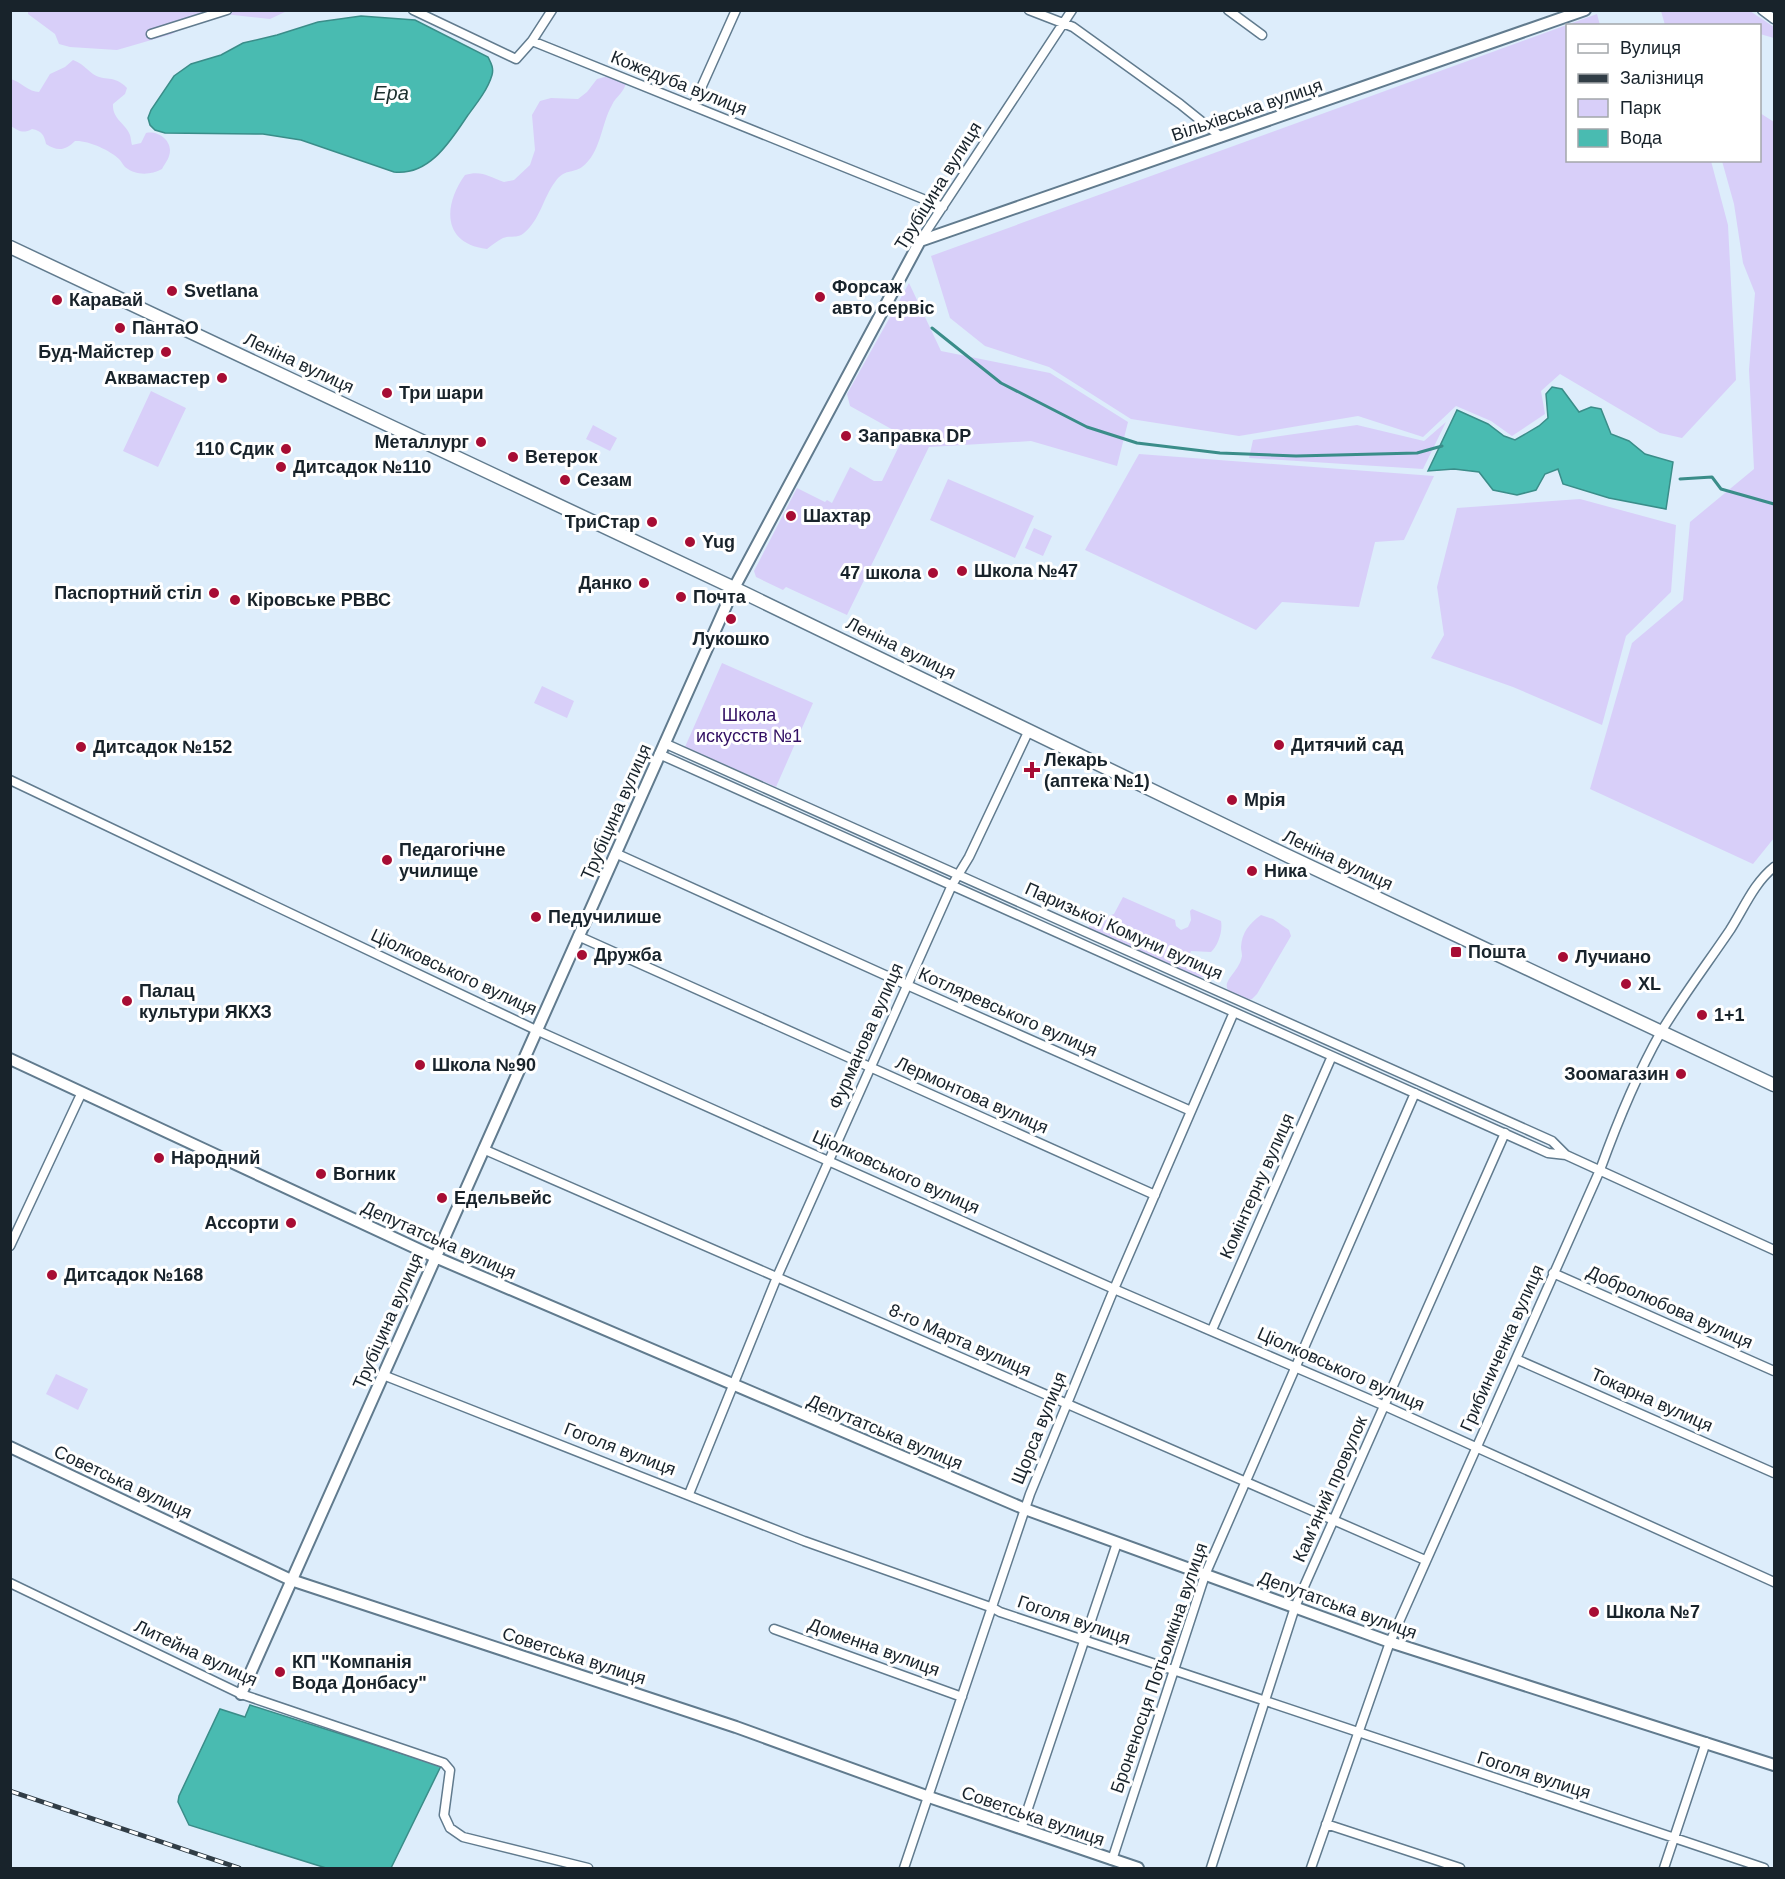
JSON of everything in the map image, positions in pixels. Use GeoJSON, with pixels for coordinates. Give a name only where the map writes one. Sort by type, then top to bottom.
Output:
{"type":"FeatureCollection","features":[{"type":"Feature","properties":{"kind":"main road","name":"Леніна вулиця"},"geometry":{"type":"LineString","coordinates":[[10,247],[734,588],[1288,856],[1774,1085]]}},
{"type":"Feature","properties":{"kind":"street"},"geometry":{"type":"LineString","coordinates":[[151,34],[227,10]]}},
{"type":"Feature","properties":{"kind":"street"},"geometry":{"type":"LineString","coordinates":[[413,10],[516,59],[532,41],[552,10]]}},
{"type":"Feature","properties":{"kind":"street"},"geometry":{"type":"LineString","coordinates":[[693,106],[736,10]]}},
{"type":"Feature","properties":{"kind":"street"},"geometry":{"type":"LineString","coordinates":[[1029,10],[1073,27],[1180,104],[1221,137]]}},
{"type":"Feature","properties":{"kind":"street","name":"Трубіцина вулиця"},"geometry":{"type":"LineString","coordinates":[[241,1694],[734,588],[920,242],[1072,10]]}},
{"type":"Feature","properties":{"kind":"street"},"geometry":{"type":"LineString","coordinates":[[1228,10],[1262,35]]}},
{"type":"Feature","properties":{"kind":"street","name":"Вільхівська вулиця"},"geometry":{"type":"LineString","coordinates":[[920,242],[1585,10]]}},
{"type":"Feature","properties":{"kind":"street"},"geometry":{"type":"LineString","coordinates":[[1762,10],[1774,19]]}},
{"type":"Feature","properties":{"kind":"street","name":"Кожедуба вулиця"},"geometry":{"type":"LineString","coordinates":[[532,41],[942,207]]}},
{"type":"Feature","properties":{"kind":"street","name":"Фурманова вулиця"},"geometry":{"type":"LineString","coordinates":[[689,1494],[732,1385],[828,1159],[952,885],[969,857],[1029,730]]}},
{"type":"Feature","properties":{"kind":"street","name":"Паризької Комуни вулиця"},"geometry":{"type":"LineString","coordinates":[[664,742],[1552,1141],[1566,1155]]}},
{"type":"Feature","properties":{"kind":"street","name":"Паризької Комуни вулиця"},"geometry":{"type":"LineString","coordinates":[[659,754],[1548,1153],[1566,1155],[1774,1250]]}},
{"type":"Feature","properties":{"kind":"street","name":"Ціолковського вулиця"},"geometry":{"type":"LineString","coordinates":[[10,780],[536,1029],[1114,1289],[1296,1366],[1774,1582]]}},
{"type":"Feature","properties":{"kind":"street","name":"Котляревського вулиця"},"geometry":{"type":"LineString","coordinates":[[615,853],[1191,1110]]}},
{"type":"Feature","properties":{"kind":"street","name":"Грибиниченка вулиця"},"geometry":{"type":"LineString","coordinates":[[1311,1869],[1390,1642],[1600,1170],[1635,1083],[1662,1031],[1741,913],[1762,877],[1774,867]]}},
{"type":"Feature","properties":{"kind":"street","name":"Лермонтова вулиця"},"geometry":{"type":"LineString","coordinates":[[578,936],[1155,1195]]}},
{"type":"Feature","properties":{"kind":"street","name":"Щорса вулиця"},"geometry":{"type":"LineString","coordinates":[[904,1869],[1025,1509],[1114,1289],[1234,1012]]}},
{"type":"Feature","properties":{"kind":"street","name":"Комінтерну вулиця"},"geometry":{"type":"LineString","coordinates":[[1212,1330],[1332,1056]]}},
{"type":"Feature","properties":{"kind":"street","name":"Депутатська вулиця"},"geometry":{"type":"LineString","coordinates":[[10,1059],[435,1257],[1025,1509],[1390,1642],[1774,1765]]}},
{"type":"Feature","properties":{"kind":"street"},"geometry":{"type":"LineString","coordinates":[[10,1246],[82,1092]]}},
{"type":"Feature","properties":{"kind":"street","name":"Броненосця Потьомкіна вулиця"},"geometry":{"type":"LineString","coordinates":[[1112,1860],[1205,1575],[1415,1093]]}},
{"type":"Feature","properties":{"kind":"street","name":"Кам’яний провулок"},"geometry":{"type":"LineString","coordinates":[[1211,1869],[1296,1607],[1505,1133]]}},
{"type":"Feature","properties":{"kind":"street","name":"8-го Марта вулиця"},"geometry":{"type":"LineString","coordinates":[[483,1149],[1425,1560]]}},
{"type":"Feature","properties":{"kind":"street","name":"Добролюбова вулиця"},"geometry":{"type":"LineString","coordinates":[[1553,1273],[1774,1371]]}},
{"type":"Feature","properties":{"kind":"street","name":"Токарна вулиця"},"geometry":{"type":"LineString","coordinates":[[1516,1359],[1774,1473]]}},
{"type":"Feature","properties":{"kind":"street","name":"Гоголя вулиця"},"geometry":{"type":"LineString","coordinates":[[383,1375],[804,1541],[1000,1612],[1764,1869]]}},
{"type":"Feature","properties":{"kind":"street","name":"Советська вулиця"},"geometry":{"type":"LineString","coordinates":[[10,1447],[291,1580],[736,1727],[928,1797],[1138,1869]]}},
{"type":"Feature","properties":{"kind":"street"},"geometry":{"type":"LineString","coordinates":[[1021,1829],[1118,1543]]}},
{"type":"Feature","properties":{"kind":"street","name":"Литейна вулиця"},"geometry":{"type":"LineString","coordinates":[[10,1584],[241,1694],[444,1763],[450,1770],[444,1815],[450,1828],[463,1837],[588,1869]]}},
{"type":"Feature","properties":{"kind":"street","name":"Доменна вулиця"},"geometry":{"type":"LineString","coordinates":[[774,1629],[962,1697]]}},
{"type":"Feature","properties":{"kind":"street"},"geometry":{"type":"LineString","coordinates":[[1664,1869],[1706,1742]]}},
{"type":"Feature","properties":{"kind":"street"},"geometry":{"type":"LineString","coordinates":[[1326,1824],[1460,1869]]}},
{"type":"Feature","properties":{"kind":"green space"},"geometry":{"type":"Polygon","coordinates":[[[28,11],[287,11],[270,19],[224,14],[202,16],[172,34],[117,50],[70,47],[59,44],[55,34],[28,14],[28,11]]]}},
{"type":"Feature","properties":{"kind":"green space"},"geometry":{"type":"Polygon","coordinates":[[[1661,11],[1750,11],[1774,27],[1774,38],[1761,34],[1761,24],[1665,24],[1661,11]]]}},
{"type":"Feature","properties":{"kind":"green space"},"geometry":{"type":"Polygon","coordinates":[[[1597,14],[1600,24],[1569,24],[1597,14]]]}},
{"type":"Feature","properties":{"kind":"green space"},"geometry":{"type":"Polygon","coordinates":[[[1566,25],[1566,162],[1711,162],[1728,225],[1736,380],[1682,438],[1660,433],[1560,374],[1541,391],[1545,414],[1512,436],[1491,421],[1456,406],[1423,437],[1358,416],[1239,436],[1131,419],[1049,367],[985,346],[950,318],[931,256],[1566,25]]]}},
{"type":"Feature","properties":{"kind":"green space"},"geometry":{"type":"Polygon","coordinates":[[[73,60],[93,74],[118,81],[127,88],[125,94],[113,104],[113,109],[128,131],[132,145],[141,143],[146,133],[156,133],[164,138],[170,151],[162,169],[148,173],[134,172],[125,167],[110,152],[98,146],[75,141],[65,148],[58,149],[46,144],[38,131],[32,129],[21,131],[11,126],[11,79],[39,92],[50,74],[65,67],[73,60]]]}},
{"type":"Feature","properties":{"kind":"green space"},"geometry":{"type":"Polygon","coordinates":[[[612,75],[626,82],[608,113],[593,154],[582,167],[565,173],[559,178],[529,228],[521,235],[503,238],[487,249],[472,246],[461,240],[454,231],[450,210],[465,175],[481,174],[504,182],[514,180],[530,165],[535,150],[532,115],[540,101],[551,98],[578,99],[597,79],[612,75]]]}},
{"type":"Feature","properties":{"kind":"green space"},"geometry":{"type":"Polygon","coordinates":[[[1761,114],[1774,122],[1774,838],[1753,864],[1590,789],[1632,643],[1683,600],[1690,522],[1754,469],[1749,370],[1755,293],[1743,263],[1734,204],[1722,162],[1761,162],[1761,114]]]}},
{"type":"Feature","properties":{"kind":"green space"},"geometry":{"type":"Polygon","coordinates":[[[909,283],[941,351],[1050,373],[1128,422],[1117,466],[1031,441],[929,447],[847,615],[786,587],[783,590],[756,577],[754,571],[797,488],[825,502],[827,500],[832,503],[850,467],[874,481],[882,481],[904,436],[850,406],[847,394],[909,283]]]}},
{"type":"Feature","properties":{"kind":"green space"},"geometry":{"type":"Polygon","coordinates":[[[151,391],[186,408],[158,467],[123,451],[151,391]]]}},
{"type":"Feature","properties":{"kind":"green space"},"geometry":{"type":"Polygon","coordinates":[[[1446,422],[1423,469],[1249,458],[1253,440],[1357,425],[1424,441],[1446,422]]]}},
{"type":"Feature","properties":{"kind":"green space"},"geometry":{"type":"Polygon","coordinates":[[[593,425],[617,438],[610,451],[586,439],[593,425]]]}},
{"type":"Feature","properties":{"kind":"green space"},"geometry":{"type":"Polygon","coordinates":[[[1139,454],[1434,476],[1404,540],[1375,542],[1359,607],[1282,602],[1256,630],[1085,550],[1139,454]]]}},
{"type":"Feature","properties":{"kind":"green space"},"geometry":{"type":"Polygon","coordinates":[[[948,479],[1034,516],[1015,558],[930,520],[948,479]]]}},
{"type":"Feature","properties":{"kind":"green space"},"geometry":{"type":"Polygon","coordinates":[[[1580,499],[1676,525],[1671,592],[1626,636],[1602,725],[1513,687],[1431,658],[1444,635],[1437,587],[1457,508],[1580,499]]]}},
{"type":"Feature","properties":{"kind":"green space"},"geometry":{"type":"Polygon","coordinates":[[[1034,528],[1052,536],[1043,556],[1025,548],[1034,528]]]}},
{"type":"Feature","properties":{"kind":"green space","name":"Школа искусств №1"},"geometry":{"type":"Polygon","coordinates":[[[722,663],[813,703],[776,787],[685,747],[722,663]]]}},
{"type":"Feature","properties":{"kind":"green space"},"geometry":{"type":"Polygon","coordinates":[[[542,686],[574,701],[567,718],[534,703],[542,686]]]}},
{"type":"Feature","properties":{"kind":"green space"},"geometry":{"type":"Polygon","coordinates":[[[1123,897],[1175,920],[1176,926],[1181,930],[1188,927],[1192,909],[1221,921],[1221,934],[1214,949],[1211,952],[1191,951],[1188,958],[1205,967],[1204,976],[1200,978],[1088,930],[1090,922],[1114,914],[1123,897]]]}},
{"type":"Feature","properties":{"kind":"green space"},"geometry":{"type":"Polygon","coordinates":[[[1261,915],[1273,919],[1289,930],[1291,936],[1257,994],[1245,1001],[1228,990],[1227,986],[1242,956],[1241,947],[1245,933],[1261,915]]]}},
{"type":"Feature","properties":{"kind":"green space"},"geometry":{"type":"Polygon","coordinates":[[[56,1374],[88,1389],[78,1410],[46,1394],[56,1374]]]}},
{"type":"Feature","properties":{"kind":"water","name":"Ера"},"geometry":{"type":"Polygon","coordinates":[[[361,16],[415,20],[488,57],[491,63],[492,75],[478,101],[447,145],[429,162],[418,168],[407,172],[394,172],[301,140],[263,134],[165,133],[155,130],[150,125],[148,118],[151,110],[174,76],[191,64],[221,55],[243,43],[318,22],[361,16]]]}},
{"type":"Feature","properties":{"kind":"water"},"geometry":{"type":"Polygon","coordinates":[[[1552,387],[1562,389],[1579,412],[1591,407],[1601,409],[1611,434],[1629,441],[1645,454],[1673,462],[1666,509],[1609,498],[1563,484],[1558,469],[1545,474],[1536,490],[1517,495],[1493,490],[1479,472],[1454,469],[1428,471],[1457,410],[1488,424],[1504,436],[1515,440],[1548,418],[1546,394],[1552,387]]]}},
{"type":"Feature","properties":{"kind":"water"},"geometry":{"type":"Polygon","coordinates":[[[250,1705],[441,1766],[391,1868],[326,1868],[189,1825],[178,1802],[179,1796],[220,1709],[245,1717],[250,1705]]]}},
{"type":"Feature","properties":{"kind":"waterway"},"geometry":{"type":"LineString","coordinates":[[932,328],[1001,383],[1087,427],[1137,443],[1220,453],[1296,456],[1417,453],[1442,446]]}},
{"type":"Feature","properties":{"kind":"waterway"},"geometry":{"type":"LineString","coordinates":[[1680,479],[1712,477],[1721,489],[1774,504]]}},
{"type":"Feature","properties":{"kind":"railway"},"geometry":{"type":"LineString","coordinates":[[10,1791],[239,1868]]}},
{"type":"Feature","properties":{"kind":"place","name":"Svetlana"},"geometry":{"type":"Point","coordinates":[172,291]}},
{"type":"Feature","properties":{"kind":"place","name":"Форсаж авто сервіс"},"geometry":{"type":"Point","coordinates":[820,297]}},
{"type":"Feature","properties":{"kind":"place","name":"Каравай"},"geometry":{"type":"Point","coordinates":[57,300]}},
{"type":"Feature","properties":{"kind":"place","name":"ПантаО"},"geometry":{"type":"Point","coordinates":[120,328]}},
{"type":"Feature","properties":{"kind":"place","name":"Буд-Майстер"},"geometry":{"type":"Point","coordinates":[166,352]}},
{"type":"Feature","properties":{"kind":"place","name":"Аквамастер"},"geometry":{"type":"Point","coordinates":[222,378]}},
{"type":"Feature","properties":{"kind":"place","name":"Три шари"},"geometry":{"type":"Point","coordinates":[387,393]}},
{"type":"Feature","properties":{"kind":"place","name":"Заправка DP"},"geometry":{"type":"Point","coordinates":[846,436]}},
{"type":"Feature","properties":{"kind":"place","name":"Металлург"},"geometry":{"type":"Point","coordinates":[481,442]}},
{"type":"Feature","properties":{"kind":"place","name":"110 Сдик"},"geometry":{"type":"Point","coordinates":[286,449]}},
{"type":"Feature","properties":{"kind":"place","name":"Ветерок"},"geometry":{"type":"Point","coordinates":[513,457]}},
{"type":"Feature","properties":{"kind":"place","name":"Дитсадок №110"},"geometry":{"type":"Point","coordinates":[281,467]}},
{"type":"Feature","properties":{"kind":"place","name":"Сезам"},"geometry":{"type":"Point","coordinates":[565,480]}},
{"type":"Feature","properties":{"kind":"place","name":"Шахтар"},"geometry":{"type":"Point","coordinates":[791,516]}},
{"type":"Feature","properties":{"kind":"place","name":"ТриСтар"},"geometry":{"type":"Point","coordinates":[652,522]}},
{"type":"Feature","properties":{"kind":"place","name":"Yug"},"geometry":{"type":"Point","coordinates":[690,542]}},
{"type":"Feature","properties":{"kind":"place","name":"Школа №47"},"geometry":{"type":"Point","coordinates":[962,571]}},
{"type":"Feature","properties":{"kind":"place","name":"47 школа"},"geometry":{"type":"Point","coordinates":[933,573]}},
{"type":"Feature","properties":{"kind":"place","name":"Данко"},"geometry":{"type":"Point","coordinates":[644,583]}},
{"type":"Feature","properties":{"kind":"place","name":"Паспортний стіл"},"geometry":{"type":"Point","coordinates":[214,593]}},
{"type":"Feature","properties":{"kind":"place","name":"Почта"},"geometry":{"type":"Point","coordinates":[681,597]}},
{"type":"Feature","properties":{"kind":"place","name":"Кіровське РВВС"},"geometry":{"type":"Point","coordinates":[235,600]}},
{"type":"Feature","properties":{"kind":"place","name":"Лукошко"},"geometry":{"type":"Point","coordinates":[731,619]}},
{"type":"Feature","properties":{"kind":"place","name":"Дитячий сад"},"geometry":{"type":"Point","coordinates":[1279,745]}},
{"type":"Feature","properties":{"kind":"place","name":"Дитсадок №152"},"geometry":{"type":"Point","coordinates":[81,747]}},
{"type":"Feature","properties":{"kind":"place","name":"Лекарь (аптека №1)"},"geometry":{"type":"Point","coordinates":[1032,770]}},
{"type":"Feature","properties":{"kind":"place","name":"Мрія"},"geometry":{"type":"Point","coordinates":[1232,800]}},
{"type":"Feature","properties":{"kind":"place","name":"Педагогічне училище"},"geometry":{"type":"Point","coordinates":[387,860]}},
{"type":"Feature","properties":{"kind":"place","name":"Ника"},"geometry":{"type":"Point","coordinates":[1252,871]}},
{"type":"Feature","properties":{"kind":"place","name":"Педучилише"},"geometry":{"type":"Point","coordinates":[536,917]}},
{"type":"Feature","properties":{"kind":"place","name":"Пошта"},"geometry":{"type":"Point","coordinates":[1456,952]}},
{"type":"Feature","properties":{"kind":"place","name":"Дружба"},"geometry":{"type":"Point","coordinates":[582,955]}},
{"type":"Feature","properties":{"kind":"place","name":"Лучиано"},"geometry":{"type":"Point","coordinates":[1563,957]}},
{"type":"Feature","properties":{"kind":"place","name":"XL"},"geometry":{"type":"Point","coordinates":[1626,984]}},
{"type":"Feature","properties":{"kind":"place","name":"Палац культури ЯКХЗ"},"geometry":{"type":"Point","coordinates":[127,1001]}},
{"type":"Feature","properties":{"kind":"place","name":"1+1"},"geometry":{"type":"Point","coordinates":[1702,1015]}},
{"type":"Feature","properties":{"kind":"place","name":"Школа №90"},"geometry":{"type":"Point","coordinates":[420,1065]}},
{"type":"Feature","properties":{"kind":"place","name":"Зоомагазин"},"geometry":{"type":"Point","coordinates":[1681,1074]}},
{"type":"Feature","properties":{"kind":"place","name":"Народний"},"geometry":{"type":"Point","coordinates":[159,1158]}},
{"type":"Feature","properties":{"kind":"place","name":"Вогник"},"geometry":{"type":"Point","coordinates":[321,1174]}},
{"type":"Feature","properties":{"kind":"place","name":"Едельвейс"},"geometry":{"type":"Point","coordinates":[442,1198]}},
{"type":"Feature","properties":{"kind":"place","name":"Ассорти"},"geometry":{"type":"Point","coordinates":[291,1223]}},
{"type":"Feature","properties":{"kind":"place","name":"Дитсадок №168"},"geometry":{"type":"Point","coordinates":[52,1275]}},
{"type":"Feature","properties":{"kind":"place","name":"Школа №7"},"geometry":{"type":"Point","coordinates":[1594,1612]}},
{"type":"Feature","properties":{"kind":"place","name":"КП \"Компанія Вода Донбасу\""},"geometry":{"type":"Point","coordinates":[280,1672]}}]}
